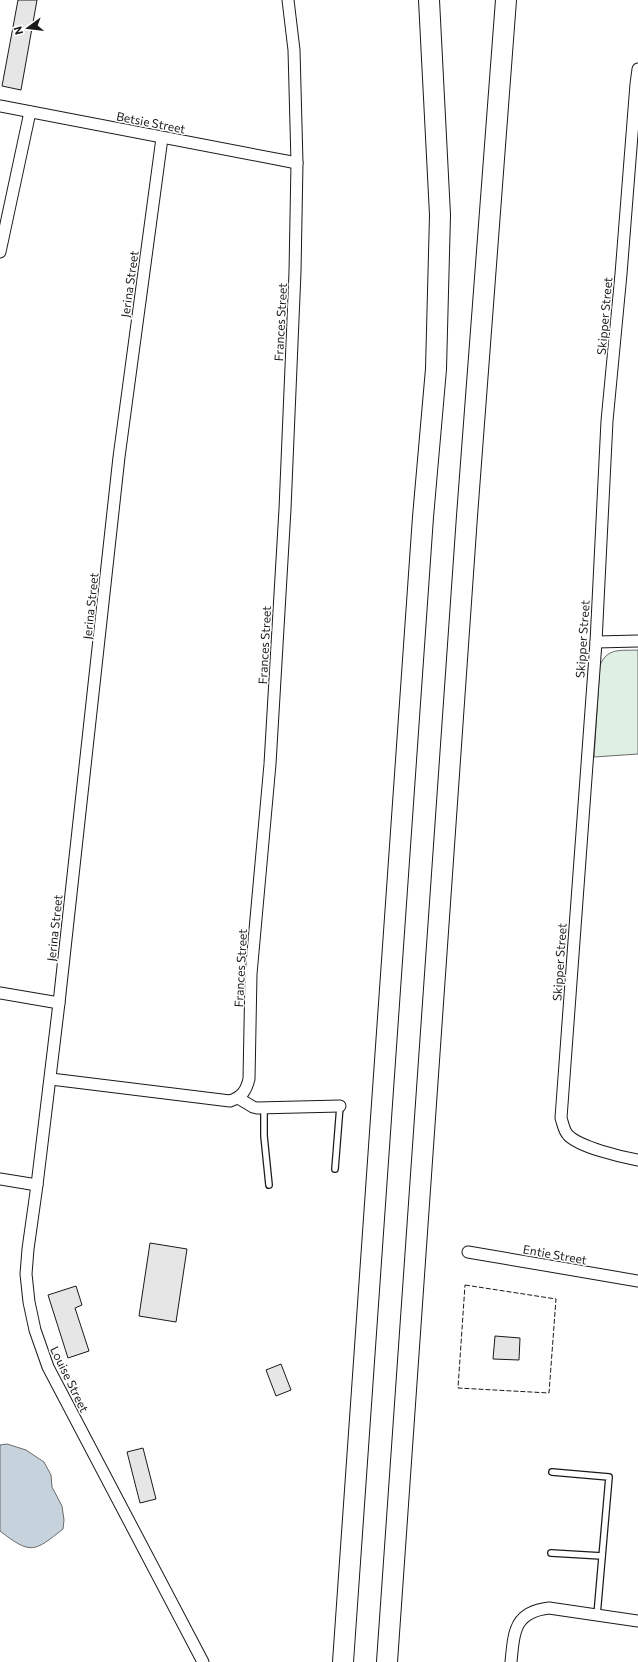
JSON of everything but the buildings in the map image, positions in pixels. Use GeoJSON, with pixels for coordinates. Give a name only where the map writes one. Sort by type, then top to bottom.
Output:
{"type":"FeatureCollection","features":[{"type":"Feature","properties":{"kind":"highway"},"geometry":{"type":"LineString","coordinates":[[343,1662],[422,524],[436,370],[440,215],[429,0]]}},
{"type":"Feature","properties":{"kind":"highway"},"geometry":{"type":"LineString","coordinates":[[387,1662],[506,0]]}},
{"type":"Feature","properties":{"kind":"street","name":"Frances Street"},"geometry":{"type":"LineString","coordinates":[[238,1098],[246,1090],[249,1079],[251,974],[271,757],[292,351],[297,163],[294,50],[288,0]]}},
{"type":"Feature","properties":{"kind":"street","name":"Skipper Street"},"geometry":{"type":"LineString","coordinates":[[638,69],[607,421],[596,642],[561,1118],[568,1136],[577,1141],[622,1157],[638,1160]]}},
{"type":"Feature","properties":{"kind":"street","name":"Betsie Street"},"geometry":{"type":"LineString","coordinates":[[0,106],[297,163]]}},
{"type":"Feature","properties":{"kind":"street"},"geometry":{"type":"LineString","coordinates":[[0,252],[30,112]]}},
{"type":"Feature","properties":{"kind":"street","name":"Jerina Street"},"geometry":{"type":"LineString","coordinates":[[51,1079],[119,457],[162,138]]}},
{"type":"Feature","properties":{"kind":"street"},"geometry":{"type":"LineString","coordinates":[[596,642],[638,641]]}},
{"type":"Feature","properties":{"kind":"street"},"geometry":{"type":"LineString","coordinates":[[0,993],[59,1003]]}},
{"type":"Feature","properties":{"kind":"street"},"geometry":{"type":"LineString","coordinates":[[51,1079],[218,1101],[230,1101],[238,1098],[253,1107],[340,1106]]}},
{"type":"Feature","properties":{"kind":"street","name":"Louise Street"},"geometry":{"type":"LineString","coordinates":[[51,1079],[26,1274],[34,1330],[48,1367],[203,1662]]}},
{"type":"Feature","properties":{"kind":"street"},"geometry":{"type":"LineString","coordinates":[[0,1179],[38,1185]]}},
{"type":"Feature","properties":{"kind":"street","name":"Entie Street"},"geometry":{"type":"LineString","coordinates":[[468,1252],[638,1281]]}},
{"type":"Feature","properties":{"kind":"street"},"geometry":{"type":"LineString","coordinates":[[510,1662],[513,1640],[519,1621],[527,1614],[538,1609],[549,1608],[638,1621]]}},
{"type":"Feature","properties":{"kind":"lane"},"geometry":{"type":"LineString","coordinates":[[335,1169],[340,1106]]}},
{"type":"Feature","properties":{"kind":"lane"},"geometry":{"type":"LineString","coordinates":[[264,1108],[264,1136],[269,1185]]}},
{"type":"Feature","properties":{"kind":"lane"},"geometry":{"type":"LineString","coordinates":[[552,1472],[609,1477],[597,1615]]}},
{"type":"Feature","properties":{"kind":"lane"},"geometry":{"type":"LineString","coordinates":[[551,1553],[602,1556]]}},
{"type":"Feature","properties":{"kind":"green space"},"geometry":{"type":"Polygon","coordinates":[[[638,650],[638,754],[594,757],[600,665],[607,655],[616,651],[638,650]]]}},
{"type":"Feature","properties":{"kind":"shaded area"},"geometry":{"type":"Polygon","coordinates":[[[7,1444],[26,1450],[44,1462],[51,1475],[52,1487],[62,1506],[64,1520],[63,1529],[45,1542],[32,1548],[19,1544],[0,1531],[0,1445],[7,1444]]]}},
{"type":"Feature","properties":{"kind":"fence"},"geometry":{"type":"LineString","coordinates":[[465,1285],[556,1299],[549,1393],[458,1388],[465,1285]]}}]}
